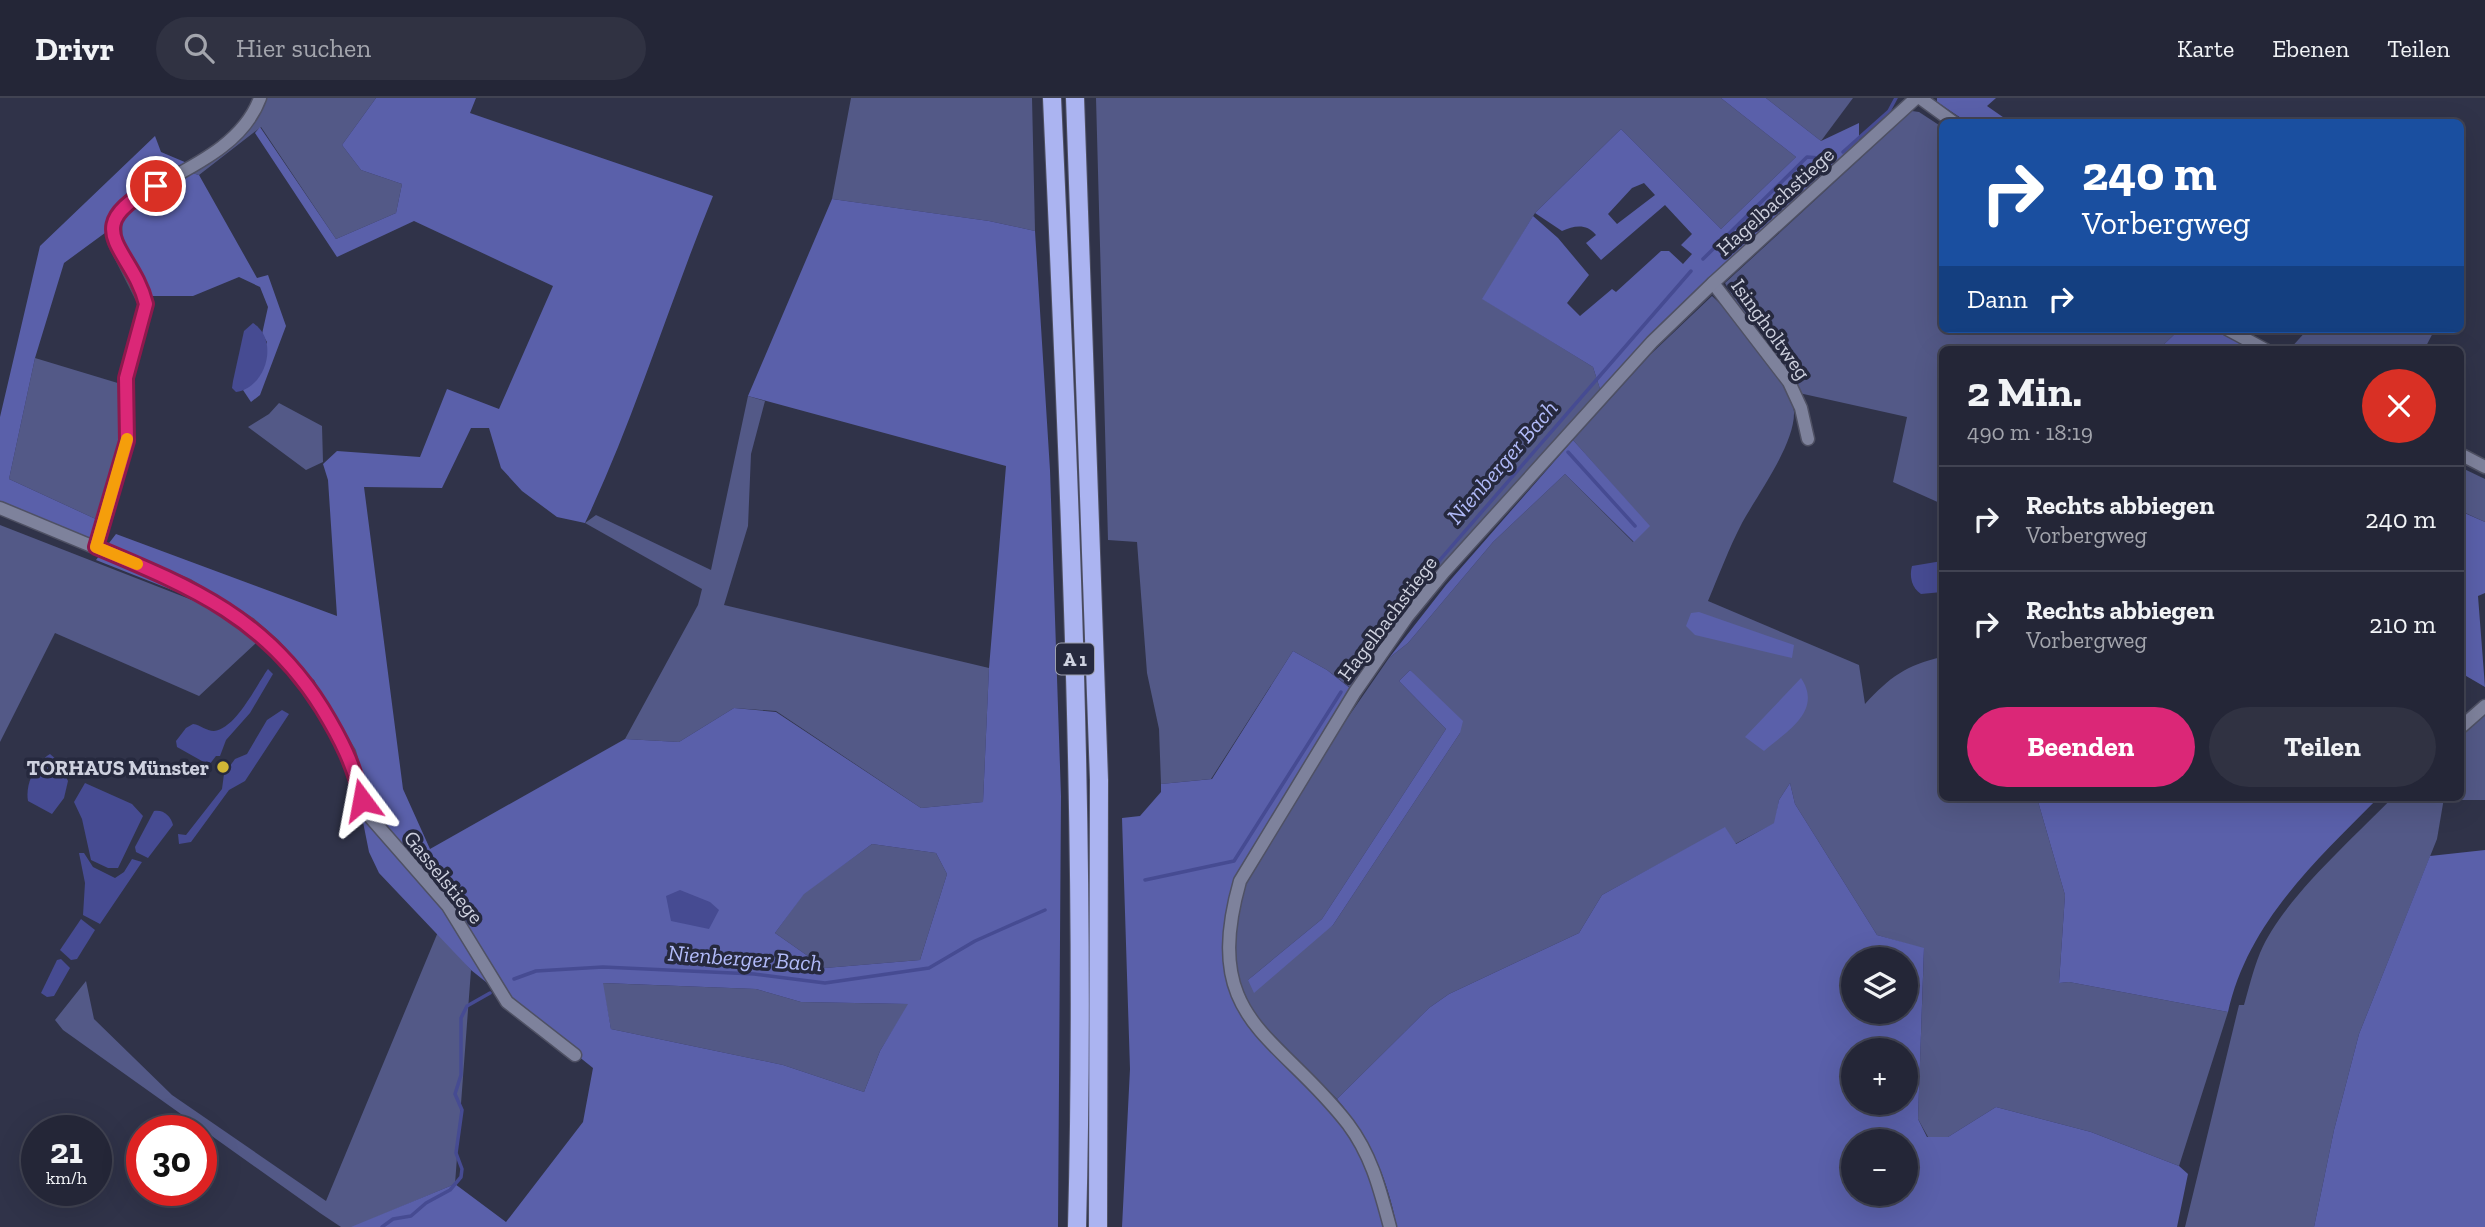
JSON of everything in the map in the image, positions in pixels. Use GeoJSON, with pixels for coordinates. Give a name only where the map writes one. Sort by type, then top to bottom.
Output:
{"type":"FeatureCollection","features":[{"type":"Feature","properties":{"kind":"highway","name":"A 1"},"geometry":{"type":"LineString","coordinates":[[1052,98],[1078,756],[1078,1224]]}},
{"type":"Feature","properties":{"kind":"highway","name":"A 1"},"geometry":{"type":"LineString","coordinates":[[1075,98],[1099,780],[1098,1227]]}},
{"type":"Feature","properties":{"kind":"street"},"geometry":{"type":"LineString","coordinates":[[96,547],[127,441],[126,378],[146,304],[115,243],[115,218],[135,197],[199,163],[230,140],[247,123],[260,98]]}},
{"type":"Feature","properties":{"kind":"street"},"geometry":{"type":"LineString","coordinates":[[1918,98],[1949,119]]}},
{"type":"Feature","properties":{"kind":"street","name":"Hagelbachstiege"},"geometry":{"type":"LineString","coordinates":[[1390,1227],[1377,1176],[1359,1140],[1322,1094],[1265,1040],[1241,1003],[1234,983],[1230,946],[1232,915],[1240,881],[1348,703],[1407,617],[1583,416],[1713,283],[1918,98]]}},
{"type":"Feature","properties":{"kind":"street","name":"Isingholtweg"},"geometry":{"type":"LineString","coordinates":[[1713,283],[1789,382],[1801,408],[1808,439]]}},
{"type":"Feature","properties":{"kind":"street"},"geometry":{"type":"LineString","coordinates":[[2234,333],[2259,346]]}},
{"type":"Feature","properties":{"kind":"street"},"geometry":{"type":"LineString","coordinates":[[2464,456],[2485,467]]}},
{"type":"Feature","properties":{"kind":"street","name":"Gasselstiege"},"geometry":{"type":"LineString","coordinates":[[0,508],[188,586],[249,624],[274,646],[315,697],[349,753],[362,800],[371,818],[448,906],[507,1002],[575,1055]]}},
{"type":"Feature","properties":{"kind":"street"},"geometry":{"type":"LineString","coordinates":[[2464,724],[2485,706]]}},
{"type":"Feature","properties":{"kind":"shaded area"},"geometry":{"type":"Polygon","coordinates":[[[265,98],[376,98],[342,145],[361,170],[402,184],[396,213],[336,239],[261,127],[199,175],[192,173],[250,128],[265,98]]]}},
{"type":"Feature","properties":{"kind":"shaded area"},"geometry":{"type":"Polygon","coordinates":[[[376,98],[476,98],[470,113],[713,196],[620,442],[585,523],[557,517],[522,491],[501,468],[489,428],[471,428],[442,488],[364,487],[403,789],[430,849],[625,739],[679,742],[734,708],[776,712],[921,808],[983,802],[989,668],[1006,466],[748,396],[832,199],[989,221],[1035,231],[1050,470],[1061,796],[1058,1227],[351,1227],[455,1184],[506,1222],[583,1122],[593,1068],[471,970],[379,873],[369,852],[362,817],[371,816],[356,760],[314,680],[210,605],[96,560],[116,534],[337,616],[328,480],[323,464],[337,451],[420,457],[447,389],[499,409],[553,286],[414,221],[337,257],[255,133],[260,127],[336,239],[396,213],[402,184],[361,170],[342,145],[376,98]],[[872,844],[804,894],[775,933],[825,968],[920,960],[947,874],[936,853],[872,844]],[[603,983],[611,1029],[783,1065],[864,1092],[880,1051],[908,1004],[801,1002],[756,989],[603,983]]]}},
{"type":"Feature","properties":{"kind":"shaded area"},"geometry":{"type":"Polygon","coordinates":[[[851,98],[1032,98],[1035,231],[989,221],[832,199],[851,98]]]}},
{"type":"Feature","properties":{"kind":"shaded area"},"geometry":{"type":"Polygon","coordinates":[[[1096,98],[1721,98],[1796,157],[1721,229],[1621,129],[1535,213],[1483,299],[1593,367],[1600,389],[1536,462],[1352,689],[1327,670],[1293,651],[1211,779],[1161,784],[1159,729],[1147,673],[1137,542],[1108,540],[1096,98]]]}},
{"type":"Feature","properties":{"kind":"shaded area"},"geometry":{"type":"Polygon","coordinates":[[[1721,98],[1766,98],[1821,141],[1859,123],[1859,144],[1716,273],[1600,389],[1593,367],[1482,299],[1533,216],[1558,238],[1589,275],[1567,303],[1580,316],[1612,289],[1616,292],[1661,251],[1669,251],[1683,264],[1692,254],[1681,245],[1692,234],[1665,205],[1601,260],[1586,243],[1596,235],[1592,231],[1580,227],[1562,231],[1535,213],[1621,129],[1721,229],[1796,157],[1721,98]],[[1644,183],[1632,188],[1608,214],[1617,224],[1655,195],[1644,183]]]}},
{"type":"Feature","properties":{"kind":"shaded area"},"geometry":{"type":"Polygon","coordinates":[[[1766,98],[1853,98],[1821,141],[1766,98]]]}},
{"type":"Feature","properties":{"kind":"shaded area"},"geometry":{"type":"Polygon","coordinates":[[[1937,98],[1996,98],[1987,106],[2006,119],[1962,119],[1937,102],[1937,98]]]}},
{"type":"Feature","properties":{"kind":"shaded area"},"geometry":{"type":"Polygon","coordinates":[[[1912,111],[1919,112],[1939,125],[1939,333],[2176,333],[2162,346],[1939,346],[1939,503],[1893,482],[1907,417],[1799,393],[1774,350],[1725,283],[1912,111]]]}},
{"type":"Feature","properties":{"kind":"shaded area"},"geometry":{"type":"Polygon","coordinates":[[[155,136],[161,152],[187,163],[110,215],[109,230],[64,263],[35,358],[9,479],[100,521],[92,554],[0,507],[0,417],[40,246],[155,136]]]}},
{"type":"Feature","properties":{"kind":"shaded area"},"geometry":{"type":"Polygon","coordinates":[[[192,173],[199,175],[257,278],[268,275],[286,326],[260,395],[251,402],[243,390],[252,383],[267,342],[262,334],[268,307],[260,287],[239,277],[193,296],[152,296],[132,266],[122,244],[120,233],[125,210],[192,173]]]}},
{"type":"Feature","properties":{"kind":"shaded area"},"geometry":{"type":"Polygon","coordinates":[[[1712,296],[1747,333],[1773,368],[1784,385],[1794,412],[1789,439],[1742,523],[1708,601],[1859,665],[1865,704],[1899,673],[1939,658],[1939,801],[2038,801],[2065,895],[2059,983],[2069,982],[2228,1012],[2179,1166],[2091,1132],[1996,1107],[1948,1137],[1928,1137],[1918,1119],[1924,949],[1877,935],[1795,804],[1790,783],[1779,800],[1775,823],[1735,844],[1725,828],[1602,895],[1579,933],[1449,994],[1429,1008],[1337,1099],[1254,1015],[1239,980],[1233,937],[1244,878],[1288,804],[1389,658],[1408,643],[1493,542],[1565,474],[1633,542],[1649,526],[1573,440],[1651,354],[1712,296]],[[1410,670],[1399,681],[1446,729],[1322,919],[1248,980],[1333,925],[1460,733],[1410,670]]]}},
{"type":"Feature","properties":{"kind":"shaded area"},"geometry":{"type":"Polygon","coordinates":[[[253,323],[266,340],[266,362],[255,382],[236,392],[232,388],[244,331],[253,323]]]}},
{"type":"Feature","properties":{"kind":"shaded area"},"geometry":{"type":"Polygon","coordinates":[[[2176,333],[2222,333],[2247,346],[2162,346],[2176,333]]]}},
{"type":"Feature","properties":{"kind":"shaded area"},"geometry":{"type":"Polygon","coordinates":[[[2304,333],[2433,333],[2426,346],[2293,346],[2304,333]]]}},
{"type":"Feature","properties":{"kind":"shaded area"},"geometry":{"type":"Polygon","coordinates":[[[35,358],[121,384],[124,424],[100,521],[9,479],[35,358]]]}},
{"type":"Feature","properties":{"kind":"shaded area"},"geometry":{"type":"Polygon","coordinates":[[[748,396],[765,401],[751,454],[748,526],[724,605],[989,668],[983,802],[921,808],[776,711],[734,708],[679,742],[625,739],[698,605],[702,589],[585,523],[596,515],[711,570],[748,396]]]}},
{"type":"Feature","properties":{"kind":"shaded area"},"geometry":{"type":"Polygon","coordinates":[[[279,403],[322,426],[323,462],[306,470],[248,427],[269,414],[279,403]]]}},
{"type":"Feature","properties":{"kind":"shaded area"},"geometry":{"type":"Polygon","coordinates":[[[1573,440],[1650,526],[1634,542],[1565,474],[1493,542],[1408,643],[1389,658],[1446,585],[1573,440]]]}},
{"type":"Feature","properties":{"kind":"shaded area"},"geometry":{"type":"Polygon","coordinates":[[[2464,469],[2485,479],[2485,522],[2464,512],[2464,469]]]}},
{"type":"Feature","properties":{"kind":"shaded area"},"geometry":{"type":"Polygon","coordinates":[[[2464,513],[2485,522],[2485,593],[2478,596],[2485,687],[2464,675],[2464,513]]]}},
{"type":"Feature","properties":{"kind":"shaded area"},"geometry":{"type":"Polygon","coordinates":[[[0,525],[210,607],[257,642],[199,696],[55,633],[0,742],[0,525]]]}},
{"type":"Feature","properties":{"kind":"shaded area"},"geometry":{"type":"Polygon","coordinates":[[[1939,562],[1939,592],[1921,594],[1915,589],[1912,566],[1939,562]]]}},
{"type":"Feature","properties":{"kind":"shaded area"},"geometry":{"type":"Polygon","coordinates":[[[1699,612],[1794,645],[1792,658],[1695,635],[1686,626],[1691,613],[1699,612]]]}},
{"type":"Feature","properties":{"kind":"shaded area"},"geometry":{"type":"Polygon","coordinates":[[[1293,651],[1327,670],[1355,692],[1249,863],[1231,924],[1241,1003],[1349,1125],[1390,1227],[1122,1227],[1130,1069],[1122,818],[1140,816],[1161,792],[1161,784],[1212,779],[1293,651]]]}},
{"type":"Feature","properties":{"kind":"shaded area"},"geometry":{"type":"Polygon","coordinates":[[[268,669],[273,674],[250,713],[226,740],[220,756],[216,756],[209,765],[177,747],[176,741],[186,728],[193,724],[214,731],[230,723],[268,669]]]}},
{"type":"Feature","properties":{"kind":"shaded area"},"geometry":{"type":"Polygon","coordinates":[[[1410,670],[1463,721],[1460,733],[1333,925],[1254,993],[1248,980],[1322,919],[1446,729],[1399,681],[1410,670]]]}},
{"type":"Feature","properties":{"kind":"shaded area"},"geometry":{"type":"Polygon","coordinates":[[[1801,678],[1807,690],[1805,710],[1792,728],[1764,751],[1745,737],[1801,678]]]}},
{"type":"Feature","properties":{"kind":"shaded area"},"geometry":{"type":"Polygon","coordinates":[[[282,710],[289,714],[245,781],[229,790],[191,842],[179,844],[178,834],[186,835],[222,789],[224,774],[235,759],[247,754],[267,720],[282,710]]]}},
{"type":"Feature","properties":{"kind":"shaded area"},"geometry":{"type":"Polygon","coordinates":[[[2485,714],[2485,800],[2464,800],[2464,733],[2485,714]]]}},
{"type":"Feature","properties":{"kind":"shaded area"},"geometry":{"type":"Polygon","coordinates":[[[50,754],[58,761],[68,781],[64,798],[52,814],[28,801],[27,794],[36,768],[50,754]]]}},
{"type":"Feature","properties":{"kind":"shaded area"},"geometry":{"type":"Polygon","coordinates":[[[85,783],[132,804],[143,816],[118,868],[108,868],[91,860],[82,819],[74,802],[85,783]]]}},
{"type":"Feature","properties":{"kind":"shaded area"},"geometry":{"type":"Polygon","coordinates":[[[1790,783],[1795,804],[1877,935],[1924,948],[1918,1119],[1927,1137],[1948,1137],[1996,1107],[2091,1132],[2179,1166],[2188,1174],[2177,1227],[1397,1227],[1376,1159],[1359,1128],[1337,1099],[1429,1008],[1449,994],[1579,933],[1602,895],[1725,827],[1736,844],[1774,823],[1779,800],[1790,783]]]}},
{"type":"Feature","properties":{"kind":"shaded area"},"geometry":{"type":"Polygon","coordinates":[[[2038,801],[2375,801],[2331,845],[2268,921],[2251,949],[2228,1012],[2069,982],[2059,983],[2065,895],[2038,801]]]}},
{"type":"Feature","properties":{"kind":"shaded area"},"geometry":{"type":"Polygon","coordinates":[[[2389,801],[2443,801],[2437,839],[2359,1034],[2334,1130],[2314,1227],[2185,1227],[2239,1005],[2244,1005],[2260,953],[2284,912],[2389,801]]]}},
{"type":"Feature","properties":{"kind":"shaded area"},"geometry":{"type":"Polygon","coordinates":[[[154,811],[166,814],[173,825],[148,858],[136,852],[135,847],[154,811]]]}},
{"type":"Feature","properties":{"kind":"shaded area"},"geometry":{"type":"Polygon","coordinates":[[[872,844],[936,853],[947,874],[920,960],[825,968],[775,933],[804,893],[872,844]]]}},
{"type":"Feature","properties":{"kind":"shaded area"},"geometry":{"type":"Polygon","coordinates":[[[2485,850],[2485,1227],[2314,1227],[2334,1130],[2359,1034],[2430,856],[2485,850]]]}},
{"type":"Feature","properties":{"kind":"shaded area"},"geometry":{"type":"Polygon","coordinates":[[[79,853],[84,853],[93,867],[115,878],[124,872],[132,859],[142,862],[100,924],[83,915],[85,883],[79,853]]]}},
{"type":"Feature","properties":{"kind":"shaded area"},"geometry":{"type":"Polygon","coordinates":[[[680,890],[710,902],[719,910],[709,929],[671,921],[666,896],[680,890]]]}},
{"type":"Feature","properties":{"kind":"shaded area"},"geometry":{"type":"Polygon","coordinates":[[[81,919],[95,930],[77,959],[71,960],[60,950],[81,919]]]}},
{"type":"Feature","properties":{"kind":"shaded area"},"geometry":{"type":"Polygon","coordinates":[[[438,932],[471,970],[455,1184],[353,1227],[341,1227],[217,1140],[217,1126],[326,1201],[438,932]]]}},
{"type":"Feature","properties":{"kind":"shaded area"},"geometry":{"type":"Polygon","coordinates":[[[61,959],[70,968],[54,996],[47,997],[41,993],[57,960],[61,959]]]}},
{"type":"Feature","properties":{"kind":"shaded area"},"geometry":{"type":"Polygon","coordinates":[[[86,981],[94,1019],[172,1095],[201,1115],[182,1115],[63,1030],[55,1020],[86,981]]]}},
{"type":"Feature","properties":{"kind":"shaded area"},"geometry":{"type":"Polygon","coordinates":[[[602,983],[756,989],[801,1002],[909,1004],[880,1051],[864,1092],[783,1065],[611,1029],[602,983]]]}},
{"type":"Feature","properties":{"kind":"waterway","name":"Nienberger Bach"},"geometry":{"type":"LineString","coordinates":[[1843,152],[1889,111],[1896,98]]}},
{"type":"Feature","properties":{"kind":"waterway","name":"Nienberger Bach"},"geometry":{"type":"LineString","coordinates":[[1703,259],[1807,157],[1832,159]]}},
{"type":"Feature","properties":{"kind":"waterway","name":"Nienberger Bach"},"geometry":{"type":"LineString","coordinates":[[1347,682],[1399,609],[1439,561],[1691,271]]}},
{"type":"Feature","properties":{"kind":"waterway"},"geometry":{"type":"LineString","coordinates":[[1568,452],[1635,526]]}},
{"type":"Feature","properties":{"kind":"waterway","name":"Nienberger Bach"},"geometry":{"type":"LineString","coordinates":[[1145,880],[1234,861],[1341,692]]}},
{"type":"Feature","properties":{"kind":"waterway","name":"Nienberger Bach"},"geometry":{"type":"LineString","coordinates":[[514,979],[536,971],[603,967],[754,974],[825,983],[929,968],[975,941],[1045,910]]}},
{"type":"Feature","properties":{"kind":"waterway","name":"Nienberger Bach"},"geometry":{"type":"LineString","coordinates":[[382,1227],[393,1219],[411,1216],[426,1203],[450,1190],[461,1177],[462,1169],[456,1153],[462,1110],[455,1094],[461,1075],[461,1018],[467,1006],[490,993]]}},
{"type":"Feature","properties":{"kind":"slow traffic"},"geometry":{"type":"LineString","coordinates":[[127,439],[96,547],[137,564]]}},
{"type":"Feature","properties":{"kind":"place","name":"TORHAUS Münster"},"geometry":{"type":"Point","coordinates":[223,767]}},
{"type":"Feature","properties":{"kind":"route"},"geometry":{"type":"LineString","coordinates":[[156,186],[127,203],[114,223],[115,243],[144,294],[146,304],[126,378],[127,441],[96,547],[188,586],[249,624],[274,646],[306,684],[349,753],[362,800]]}}]}
